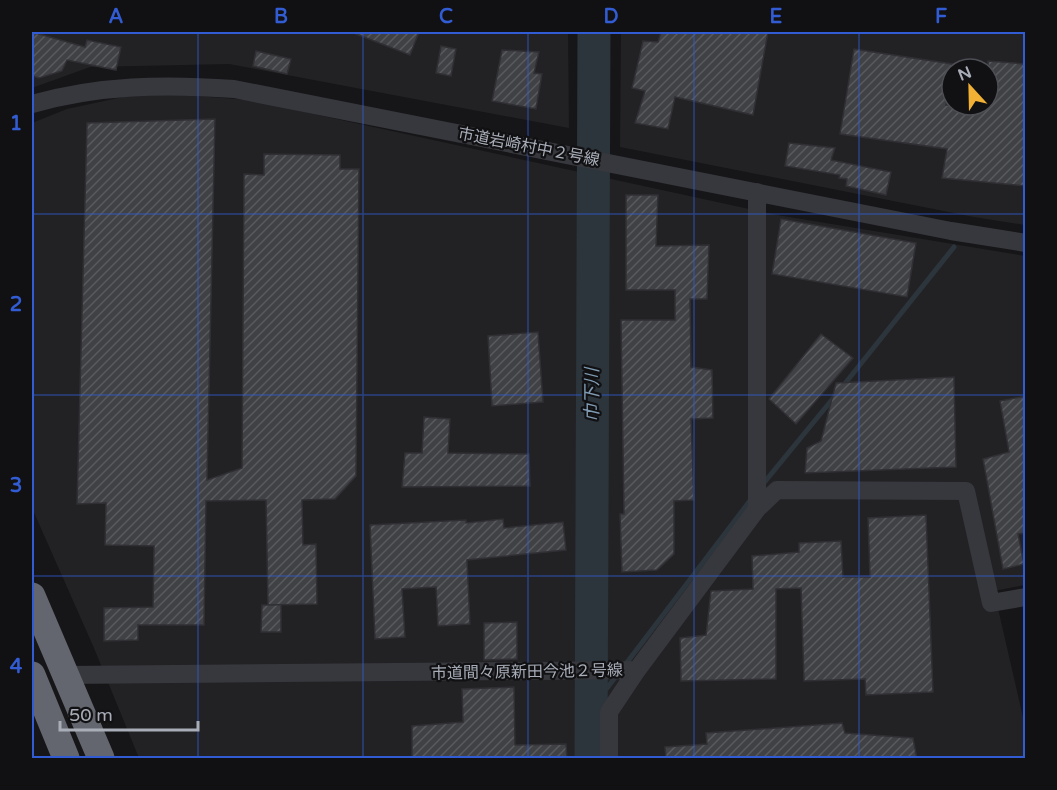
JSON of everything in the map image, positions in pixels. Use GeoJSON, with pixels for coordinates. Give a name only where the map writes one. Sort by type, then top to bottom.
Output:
{"type":"FeatureCollection","features":[{"type":"Feature","properties":{"kind":"highway"},"geometry":{"type":"LineString","coordinates":[[32,596],[101,759]]}},
{"type":"Feature","properties":{"kind":"highway"},"geometry":{"type":"LineString","coordinates":[[34,685],[66,759]]}},
{"type":"Feature","properties":{"kind":"street","name":"市道岩崎村中２号線"},"geometry":{"type":"LineString","coordinates":[[32,104],[66,94],[136,86],[234,89],[612,162],[951,231],[1026,243]]}},
{"type":"Feature","properties":{"kind":"street"},"geometry":{"type":"LineString","coordinates":[[757,192],[757,509]]}},
{"type":"Feature","properties":{"kind":"street","name":"市道間々原新田今池２号線"},"geometry":{"type":"LineString","coordinates":[[66,675],[636,670],[757,509],[777,490],[966,491],[991,603],[1026,597]]}},
{"type":"Feature","properties":{"kind":"street"},"geometry":{"type":"LineString","coordinates":[[609,759],[609,712],[636,670]]}},
{"type":"Feature","properties":{"kind":"shaded area"},"geometry":{"type":"Polygon","coordinates":[[[32,32],[568,32],[569,128],[229,64],[90,67],[32,88],[32,32]]]}},
{"type":"Feature","properties":{"kind":"shaded area"},"geometry":{"type":"Polygon","coordinates":[[[621,32],[1025,32],[1025,225],[620,147],[621,32]]]}},
{"type":"Feature","properties":{"kind":"shaded area"},"geometry":{"type":"Polygon","coordinates":[[[146,92],[249,100],[777,215],[1025,256],[1025,585],[994,591],[1025,726],[1025,758],[139,758],[94,648],[32,508],[32,123],[67,109],[146,92]]]}},
{"type":"Feature","properties":{"kind":"building"},"geometry":{"type":"Polygon","coordinates":[[[32,32],[85,47],[87,40],[121,47],[116,70],[67,60],[62,71],[39,78],[32,76],[32,32]]]}},
{"type":"Feature","properties":{"kind":"building"},"geometry":{"type":"Polygon","coordinates":[[[351,32],[419,32],[410,55],[351,32]]]}},
{"type":"Feature","properties":{"kind":"building"},"geometry":{"type":"Polygon","coordinates":[[[661,32],[768,32],[753,115],[675,97],[668,129],[635,123],[645,91],[632,88],[643,41],[658,42],[661,32]]]}},
{"type":"Feature","properties":{"kind":"building"},"geometry":{"type":"Polygon","coordinates":[[[441,46],[456,49],[451,76],[436,73],[441,46]]]}},
{"type":"Feature","properties":{"kind":"building"},"geometry":{"type":"Polygon","coordinates":[[[854,49],[940,62],[940,117],[1000,117],[1000,62],[1026,64],[1026,186],[942,178],[947,149],[840,134],[854,49]]]}},
{"type":"Feature","properties":{"kind":"building"},"geometry":{"type":"Polygon","coordinates":[[[502,50],[539,52],[534,73],[542,74],[536,109],[492,101],[502,50]]]}},
{"type":"Feature","properties":{"kind":"building"},"geometry":{"type":"Polygon","coordinates":[[[256,51],[291,59],[287,74],[253,66],[256,51]]]}},
{"type":"Feature","properties":{"kind":"building"},"geometry":{"type":"Polygon","coordinates":[[[215,119],[207,480],[242,468],[244,174],[264,175],[264,154],[340,155],[340,169],[359,169],[356,476],[335,499],[302,500],[303,545],[316,544],[317,604],[268,605],[266,500],[206,501],[204,625],[138,625],[138,640],[104,641],[104,608],[153,607],[154,546],[105,545],[106,503],[77,504],[87,123],[215,119]]]}},
{"type":"Feature","properties":{"kind":"building"},"geometry":{"type":"Polygon","coordinates":[[[789,143],[835,148],[831,160],[891,172],[886,195],[846,186],[847,179],[839,178],[840,175],[785,166],[789,143]]]}},
{"type":"Feature","properties":{"kind":"building"},"geometry":{"type":"Polygon","coordinates":[[[626,195],[658,195],[656,246],[709,245],[707,299],[690,299],[691,367],[712,370],[713,418],[691,419],[694,500],[674,501],[674,554],[657,570],[622,572],[620,514],[624,514],[621,320],[675,320],[675,290],[626,290],[626,195]]]}},
{"type":"Feature","properties":{"kind":"building"},"geometry":{"type":"Polygon","coordinates":[[[781,219],[916,243],[907,297],[772,274],[781,219]]]}},
{"type":"Feature","properties":{"kind":"building"},"geometry":{"type":"Polygon","coordinates":[[[538,332],[543,402],[492,406],[488,336],[538,332]]]}},
{"type":"Feature","properties":{"kind":"building"},"geometry":{"type":"Polygon","coordinates":[[[821,334],[853,358],[796,424],[769,399],[821,334]]]}},
{"type":"Feature","properties":{"kind":"building"},"geometry":{"type":"Polygon","coordinates":[[[954,377],[956,467],[805,473],[807,448],[821,441],[836,383],[954,377]]]}},
{"type":"Feature","properties":{"kind":"building"},"geometry":{"type":"Polygon","coordinates":[[[1026,396],[1026,533],[1018,534],[1024,564],[1003,569],[983,459],[1009,452],[1000,401],[1026,396]]]}},
{"type":"Feature","properties":{"kind":"building"},"geometry":{"type":"Polygon","coordinates":[[[424,417],[450,419],[448,453],[529,454],[530,486],[402,487],[405,453],[422,453],[424,417]]]}},
{"type":"Feature","properties":{"kind":"building"},"geometry":{"type":"Polygon","coordinates":[[[926,515],[933,692],[866,695],[865,679],[804,681],[801,588],[776,589],[776,679],[681,681],[680,638],[706,635],[711,591],[753,589],[752,556],[799,552],[799,543],[841,541],[843,577],[870,577],[868,518],[926,515]]]}},
{"type":"Feature","properties":{"kind":"building"},"geometry":{"type":"Polygon","coordinates":[[[503,519],[504,528],[563,522],[566,550],[467,560],[470,624],[438,626],[436,587],[402,589],[405,637],[375,639],[370,525],[466,520],[466,523],[503,519]]]}},
{"type":"Feature","properties":{"kind":"building"},"geometry":{"type":"Polygon","coordinates":[[[262,605],[281,605],[281,632],[261,632],[262,605]]]}},
{"type":"Feature","properties":{"kind":"building"},"geometry":{"type":"Polygon","coordinates":[[[517,622],[517,659],[484,660],[484,623],[517,622]]]}},
{"type":"Feature","properties":{"kind":"building"},"geometry":{"type":"Polygon","coordinates":[[[514,687],[515,745],[566,744],[567,759],[412,759],[412,726],[463,722],[462,689],[514,687]]]}},
{"type":"Feature","properties":{"kind":"building"},"geometry":{"type":"Polygon","coordinates":[[[842,723],[845,733],[913,738],[917,759],[666,759],[665,747],[707,744],[706,733],[842,723]]]}},
{"type":"Feature","properties":{"kind":"waterway","name":"巾下川"},"geometry":{"type":"LineString","coordinates":[[591,758],[594,32]]}},
{"type":"Feature","properties":{"kind":"waterway"},"geometry":{"type":"LineString","coordinates":[[843,386],[954,247]]}},
{"type":"Feature","properties":{"kind":"waterway"},"geometry":{"type":"LineString","coordinates":[[763,484],[835,396]]}},
{"type":"Feature","properties":{"kind":"waterway"},"geometry":{"type":"LineString","coordinates":[[625,665],[752,498]]}},
{"type":"Feature","properties":{"kind":"waterway"},"geometry":{"type":"LineString","coordinates":[[591,709],[617,675]]}}]}
